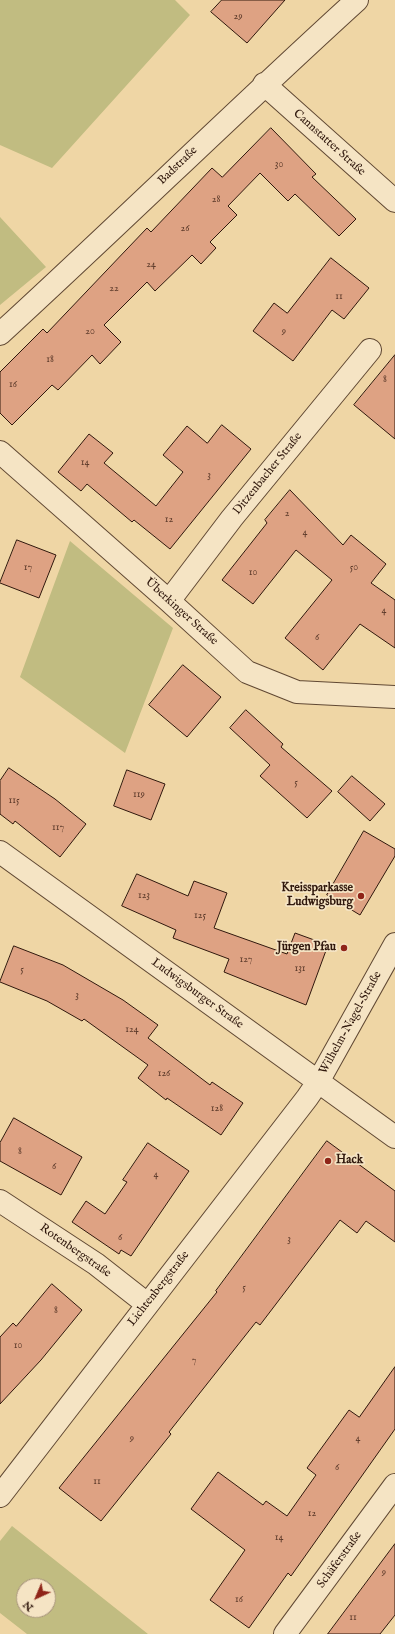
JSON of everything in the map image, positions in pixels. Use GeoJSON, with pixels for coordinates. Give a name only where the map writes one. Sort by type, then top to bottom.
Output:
{"type":"FeatureCollection","features":[{"type":"Feature","properties":{"kind":"street","name":"Badstraße"},"geometry":{"type":"LineString","coordinates":[[0,334],[264,84],[357,0]]}},
{"type":"Feature","properties":{"kind":"street","name":"Cannstatter Straße"},"geometry":{"type":"LineString","coordinates":[[264,84],[395,201]]}},
{"type":"Feature","properties":{"kind":"street","name":"Ditzenbacher Straße"},"geometry":{"type":"LineString","coordinates":[[169,601],[232,518],[370,350]]}},
{"type":"Feature","properties":{"kind":"street","name":"Überkinger Straße"},"geometry":{"type":"LineString","coordinates":[[0,452],[247,672],[297,692],[395,697]]}},
{"type":"Feature","properties":{"kind":"street","name":"Ludwigsburger Straße"},"geometry":{"type":"LineString","coordinates":[[0,852],[395,1137]]}},
{"type":"Feature","properties":{"kind":"street","name":"Wilhelm-Nagel-Straße"},"geometry":{"type":"LineString","coordinates":[[318,1082],[395,944]]}},
{"type":"Feature","properties":{"kind":"street","name":"Lichtenbergstraße"},"geometry":{"type":"LineString","coordinates":[[0,1496],[147,1304],[292,1119],[318,1082]]}},
{"type":"Feature","properties":{"kind":"street","name":"Rotenbergstraße"},"geometry":{"type":"LineString","coordinates":[[0,1201],[96,1264],[147,1304]]}},
{"type":"Feature","properties":{"kind":"street","name":"Schäferstraße"},"geometry":{"type":"LineString","coordinates":[[286,1634],[395,1485]]}},
{"type":"Feature","properties":{"kind":"shaded area"},"geometry":{"type":"Polygon","coordinates":[[[0,0],[175,0],[190,15],[52,168],[0,145],[0,0]]]}},
{"type":"Feature","properties":{"kind":"shaded area"},"geometry":{"type":"Polygon","coordinates":[[[0,217],[46,267],[0,305],[0,217]]]}},
{"type":"Feature","properties":{"kind":"shaded area"},"geometry":{"type":"Polygon","coordinates":[[[70,541],[173,628],[125,753],[20,677],[70,541]]]}},
{"type":"Feature","properties":{"kind":"shaded area"},"geometry":{"type":"Polygon","coordinates":[[[12,1526],[148,1634],[27,1634],[0,1613],[0,1541],[12,1526]]]}},
{"type":"Feature","properties":{"kind":"building"},"geometry":{"type":"Polygon","coordinates":[[[222,0],[285,0],[247,43],[211,12],[222,0]]]}},
{"type":"Feature","properties":{"kind":"building"},"geometry":{"type":"Polygon","coordinates":[[[271,128],[316,174],[312,177],[356,219],[339,236],[295,194],[288,201],[260,173],[228,206],[237,215],[210,242],[216,248],[201,264],[192,255],[155,291],[147,282],[104,325],[121,342],[100,364],[92,355],[58,390],[52,385],[12,425],[0,413],[0,372],[43,329],[47,333],[147,228],[151,232],[212,168],[222,177],[271,128]]]}},
{"type":"Feature","properties":{"kind":"building"},"geometry":{"type":"Polygon","coordinates":[[[331,258],[369,288],[344,319],[332,310],[293,361],[253,331],[274,303],[287,313],[331,258]]]}},
{"type":"Feature","properties":{"kind":"building"},"geometry":{"type":"Polygon","coordinates":[[[395,355],[395,439],[354,405],[395,355]]]}},
{"type":"Feature","properties":{"kind":"building"},"geometry":{"type":"Polygon","coordinates":[[[222,425],[251,449],[170,549],[134,520],[132,522],[87,484],[81,491],[58,472],[89,434],[113,453],[104,463],[156,506],[183,472],[163,455],[187,426],[207,443],[222,425]]]}},
{"type":"Feature","properties":{"kind":"building"},"geometry":{"type":"Polygon","coordinates":[[[290,490],[343,545],[351,535],[386,564],[371,583],[395,600],[395,648],[360,624],[323,670],[285,638],[332,580],[296,550],[253,604],[222,580],[267,523],[265,520],[290,490]]]}},
{"type":"Feature","properties":{"kind":"building"},"geometry":{"type":"Polygon","coordinates":[[[17,540],[56,555],[39,598],[0,583],[17,540]]]}},
{"type":"Feature","properties":{"kind":"building"},"geometry":{"type":"Polygon","coordinates":[[[183,665],[221,697],[187,737],[149,705],[183,665]]]}},
{"type":"Feature","properties":{"kind":"building"},"geometry":{"type":"Polygon","coordinates":[[[246,710],[283,744],[281,747],[332,791],[307,818],[260,776],[270,765],[230,728],[246,710]]]}},
{"type":"Feature","properties":{"kind":"building"},"geometry":{"type":"Polygon","coordinates":[[[9,768],[55,799],[86,824],[60,857],[15,821],[13,824],[0,814],[0,781],[9,768]]]}},
{"type":"Feature","properties":{"kind":"building"},"geometry":{"type":"Polygon","coordinates":[[[127,770],[165,784],[151,820],[114,806],[127,770]]]}},
{"type":"Feature","properties":{"kind":"building"},"geometry":{"type":"Polygon","coordinates":[[[352,776],[385,804],[370,821],[338,792],[352,776]]]}},
{"type":"Feature","properties":{"kind":"building"},"geometry":{"type":"Polygon","coordinates":[[[364,831],[395,849],[395,856],[360,915],[327,895],[364,831]]]}},
{"type":"Feature","properties":{"kind":"building"},"geometry":{"type":"Polygon","coordinates":[[[137,874],[188,896],[194,881],[227,893],[214,928],[287,954],[295,933],[328,945],[306,1005],[224,972],[229,959],[173,938],[176,930],[122,906],[137,874]]]}},
{"type":"Feature","properties":{"kind":"building"},"geometry":{"type":"Polygon","coordinates":[[[14,946],[63,965],[123,1000],[158,1025],[148,1038],[210,1085],[212,1082],[243,1103],[221,1135],[167,1098],[166,1100],[138,1078],[148,1065],[84,1019],[82,1021],[47,1001],[0,982],[14,946]]]}},
{"type":"Feature","properties":{"kind":"building"},"geometry":{"type":"Polygon","coordinates":[[[14,1118],[82,1157],[61,1195],[0,1161],[0,1143],[14,1118]]]}},
{"type":"Feature","properties":{"kind":"building"},"geometry":{"type":"Polygon","coordinates":[[[327,1141],[395,1191],[395,1242],[366,1221],[357,1233],[340,1220],[260,1325],[256,1322],[169,1432],[171,1434],[101,1521],[59,1488],[217,1292],[216,1291],[327,1141]]]}},
{"type":"Feature","properties":{"kind":"building"},"geometry":{"type":"Polygon","coordinates":[[[148,1143],[189,1171],[131,1256],[121,1250],[119,1254],[72,1222],[86,1201],[105,1214],[127,1182],[123,1180],[148,1143]]]}},
{"type":"Feature","properties":{"kind":"building"},"geometry":{"type":"Polygon","coordinates":[[[52,1284],[82,1310],[41,1360],[0,1404],[0,1337],[13,1323],[16,1326],[52,1284]]]}},
{"type":"Feature","properties":{"kind":"building"},"geometry":{"type":"Polygon","coordinates":[[[395,1367],[395,1429],[291,1576],[288,1573],[249,1628],[210,1600],[245,1550],[191,1509],[218,1472],[263,1505],[266,1501],[287,1516],[316,1475],[307,1468],[349,1410],[359,1417],[395,1367]]]}},
{"type":"Feature","properties":{"kind":"building"},"geometry":{"type":"Polygon","coordinates":[[[395,1544],[395,1615],[380,1634],[328,1634],[395,1544]]]}},
{"type":"Feature","properties":{"kind":"place","name":"Kreissparkasse Ludwigsburg"},"geometry":{"type":"Point","coordinates":[361,896]}},
{"type":"Feature","properties":{"kind":"place","name":"Jürgen Pfau"},"geometry":{"type":"Point","coordinates":[344,948]}},
{"type":"Feature","properties":{"kind":"place","name":"Hack"},"geometry":{"type":"Point","coordinates":[328,1161]}}]}
